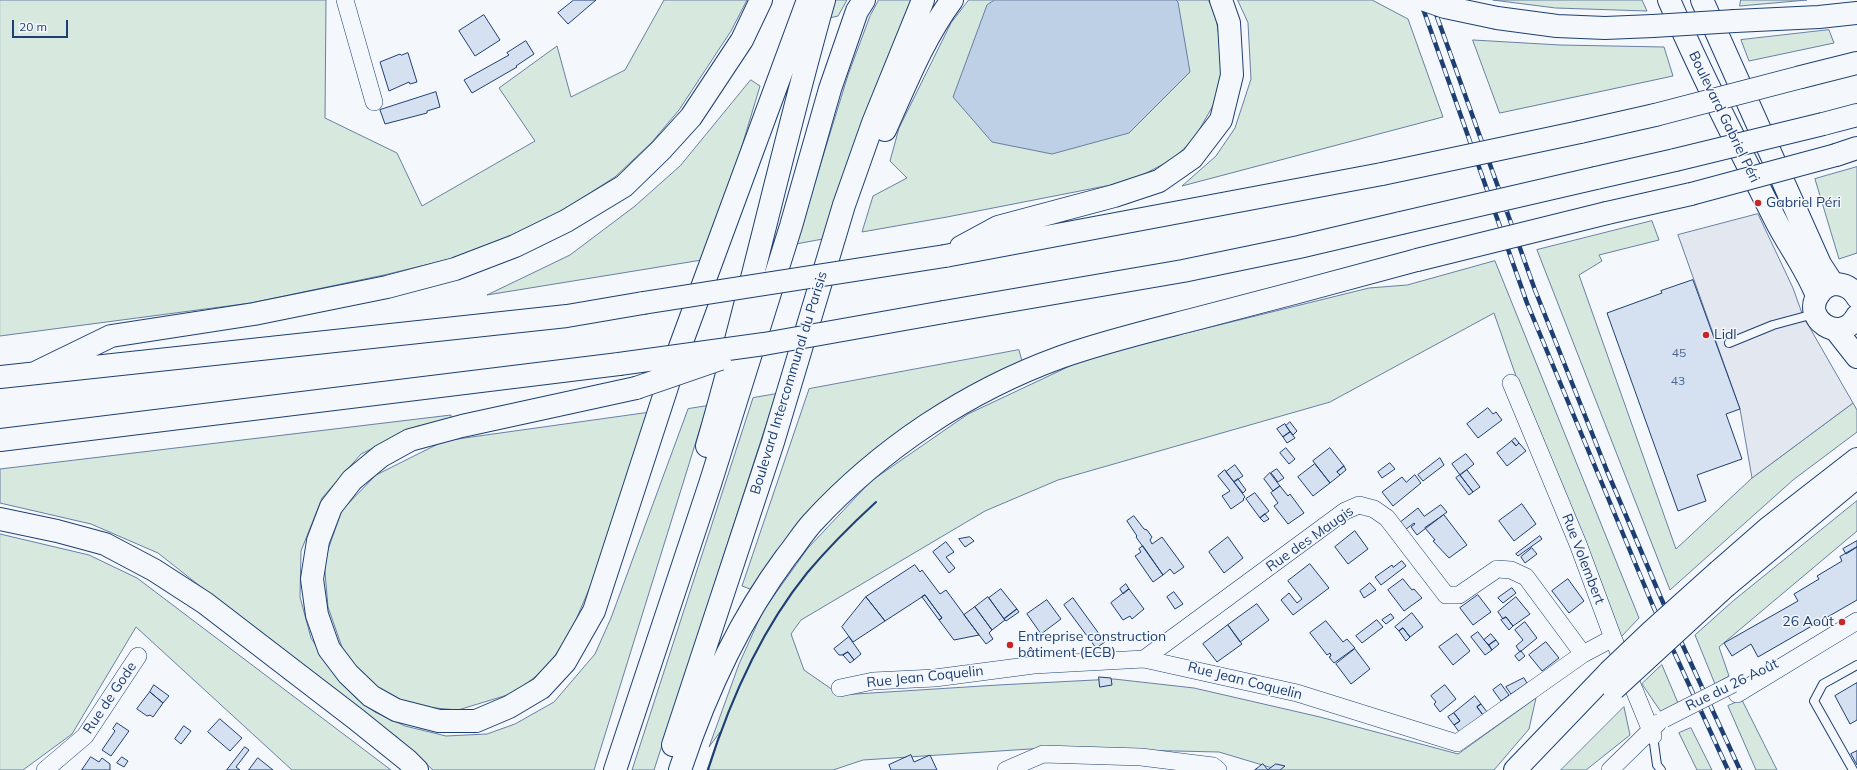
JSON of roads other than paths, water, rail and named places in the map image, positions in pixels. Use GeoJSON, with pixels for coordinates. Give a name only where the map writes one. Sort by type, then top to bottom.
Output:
{"type":"FeatureCollection","features":[{"type":"Feature","properties":{"kind":"main road"},"geometry":{"type":"LineString","coordinates":[[35,373],[111,336],[254,314],[387,287],[455,269],[515,246],[566,221],[624,186],[686,123],[742,40],[761,0]]}},
{"type":"Feature","properties":{"kind":"main road"},"geometry":{"type":"LineString","coordinates":[[764,344],[636,388],[462,426],[410,440],[381,456],[352,480],[331,507],[318,542],[312,579],[317,615],[329,649],[348,674],[371,696],[396,710],[439,721],[476,721],[510,708],[541,688],[565,662],[594,611],[680,347],[808,0]]}},
{"type":"Feature","properties":{"kind":"main road"},"geometry":{"type":"LineString","coordinates":[[612,770],[710,434],[763,238],[776,181],[824,0]]}},
{"type":"Feature","properties":{"kind":"main road"},"geometry":{"type":"LineString","coordinates":[[615,770],[710,484],[788,234],[830,89],[857,11],[864,0]]}},
{"type":"Feature","properties":{"kind":"main road","name":"Boulevard Intercommunal du Parisis"},"geometry":{"type":"LineString","coordinates":[[665,770],[773,442],[844,205],[872,123],[923,0]]}},
{"type":"Feature","properties":{"kind":"main road"},"geometry":{"type":"LineString","coordinates":[[773,442],[848,228],[883,136],[913,69],[943,11],[952,0]]}},
{"type":"Feature","properties":{"kind":"main road"},"geometry":{"type":"LineString","coordinates":[[945,256],[998,227],[1114,196],[1159,181],[1192,158],[1220,120],[1232,75],[1229,23],[1221,0]]}},
{"type":"Feature","properties":{"kind":"main road"},"geometry":{"type":"LineString","coordinates":[[1425,0],[1445,7],[1497,18],[1557,26],[1605,28],[1819,18],[1857,13]]}},
{"type":"Feature","properties":{"kind":"main road","name":"Boulevard Gabriel Péri"},"geometry":{"type":"LineString","coordinates":[[1669,0],[1698,67],[1782,232],[1807,272],[1845,302]]}},
{"type":"Feature","properties":{"kind":"main road","name":"Boulevard Gabriel Péri"},"geometry":{"type":"LineString","coordinates":[[1704,3],[1820,264],[1845,302]]}},
{"type":"Feature","properties":{"kind":"main road"},"geometry":{"type":"LineString","coordinates":[[0,377],[567,316],[643,302],[945,256],[1382,174],[1655,115],[1857,63]]}},
{"type":"Feature","properties":{"kind":"main road"},"geometry":{"type":"LineString","coordinates":[[0,440],[619,364],[764,344],[1182,271],[1299,247],[1675,160],[1857,115]]}},
{"type":"Feature","properties":{"kind":"main road"},"geometry":{"type":"LineString","coordinates":[[680,770],[692,734],[728,650],[772,576],[812,524],[869,468],[938,416],[999,384],[1061,357],[1139,334],[1417,260],[1691,194],[1857,148]]}},
{"type":"Feature","properties":{"kind":"main road"},"geometry":{"type":"LineString","coordinates":[[1845,302],[1823,324],[1829,328],[1836,329],[1857,357]]}},
{"type":"Feature","properties":{"kind":"main road"},"geometry":{"type":"LineString","coordinates":[[1515,770],[1722,578],[1767,529],[1857,459]]}},
{"type":"Feature","properties":{"kind":"main road"},"geometry":{"type":"LineString","coordinates":[[1722,578],[1857,478]]}},
{"type":"Feature","properties":{"kind":"main road"},"geometry":{"type":"LineString","coordinates":[[0,519],[57,531],[105,544],[154,570],[211,608],[356,719],[407,760],[416,770]]}},
{"type":"Feature","properties":{"kind":"main road"},"geometry":{"type":"LineString","coordinates":[[1535,770],[1611,680]]}},
{"type":"Feature","properties":{"kind":"street"},"geometry":{"type":"LineString","coordinates":[[345,0],[374,102]]}},
{"type":"Feature","properties":{"kind":"street","name":"Rue Volembert"},"geometry":{"type":"LineString","coordinates":[[1511,383],[1578,544],[1613,638],[1660,728]]}},
{"type":"Feature","properties":{"kind":"street","name":"Rue des Maugis"},"geometry":{"type":"LineString","coordinates":[[1144,658],[1345,511],[1358,505],[1374,509],[1387,518],[1446,595],[1459,595],[1497,569],[1511,570],[1526,577],[1583,654]]}},
{"type":"Feature","properties":{"kind":"street","name":"Rue du 26 Août"},"geometry":{"type":"LineString","coordinates":[[1610,770],[1637,745],[1660,728],[1735,689],[1857,621]]}},
{"type":"Feature","properties":{"kind":"street","name":"Rue Jean Coquelin"},"geometry":{"type":"LineString","coordinates":[[840,688],[873,681],[935,678],[1034,665],[1144,658],[1297,693],[1457,743],[1583,654],[1613,638]]}},
{"type":"Feature","properties":{"kind":"street","name":"Rue de Gode"},"geometry":{"type":"LineString","coordinates":[[45,770],[85,736],[138,656]]}},
{"type":"Feature","properties":{"kind":"street"},"geometry":{"type":"LineString","coordinates":[[1006,770],[1043,754],[1141,757],[1213,766],[1218,770]]}},
{"type":"Feature","properties":{"kind":"lane"},"geometry":{"type":"LineString","coordinates":[[1729,343],[1773,325],[1845,302]]}},
{"type":"Feature","properties":{"kind":"lane"},"geometry":{"type":"LineString","coordinates":[[1853,770],[1814,701],[1823,684],[1857,665]]}},
{"type":"Feature","properties":{"kind":"lane"},"geometry":{"type":"LineString","coordinates":[[1660,728],[1657,765],[1661,770]]}},
{"type":"Feature","properties":{"kind":"water"},"geometry":{"type":"Polygon","coordinates":[[[995,0],[1176,0],[1178,2],[1190,72],[1129,133],[1052,154],[992,142],[953,97],[987,5],[995,0]]]}},
{"type":"Feature","properties":{"kind":"railway"},"geometry":{"type":"LineString","coordinates":[[1420,0],[1527,303],[1653,606],[1728,770]]}},
{"type":"Feature","properties":{"kind":"railway"},"geometry":{"type":"LineString","coordinates":[[1431,0],[1535,290],[1607,471],[1661,598],[1740,770]]}},
{"type":"Feature","properties":{"kind":"place","name":"Gabriel Péri"},"geometry":{"type":"Point","coordinates":[1758,203]}},
{"type":"Feature","properties":{"kind":"place","name":"Lidl"},"geometry":{"type":"Point","coordinates":[1706,335]}},
{"type":"Feature","properties":{"kind":"place","name":"26 Août"},"geometry":{"type":"Point","coordinates":[1842,622]}},
{"type":"Feature","properties":{"kind":"place","name":"Entreprise construction bâtiment (ECB)"},"geometry":{"type":"Point","coordinates":[1010,645]}}]}
